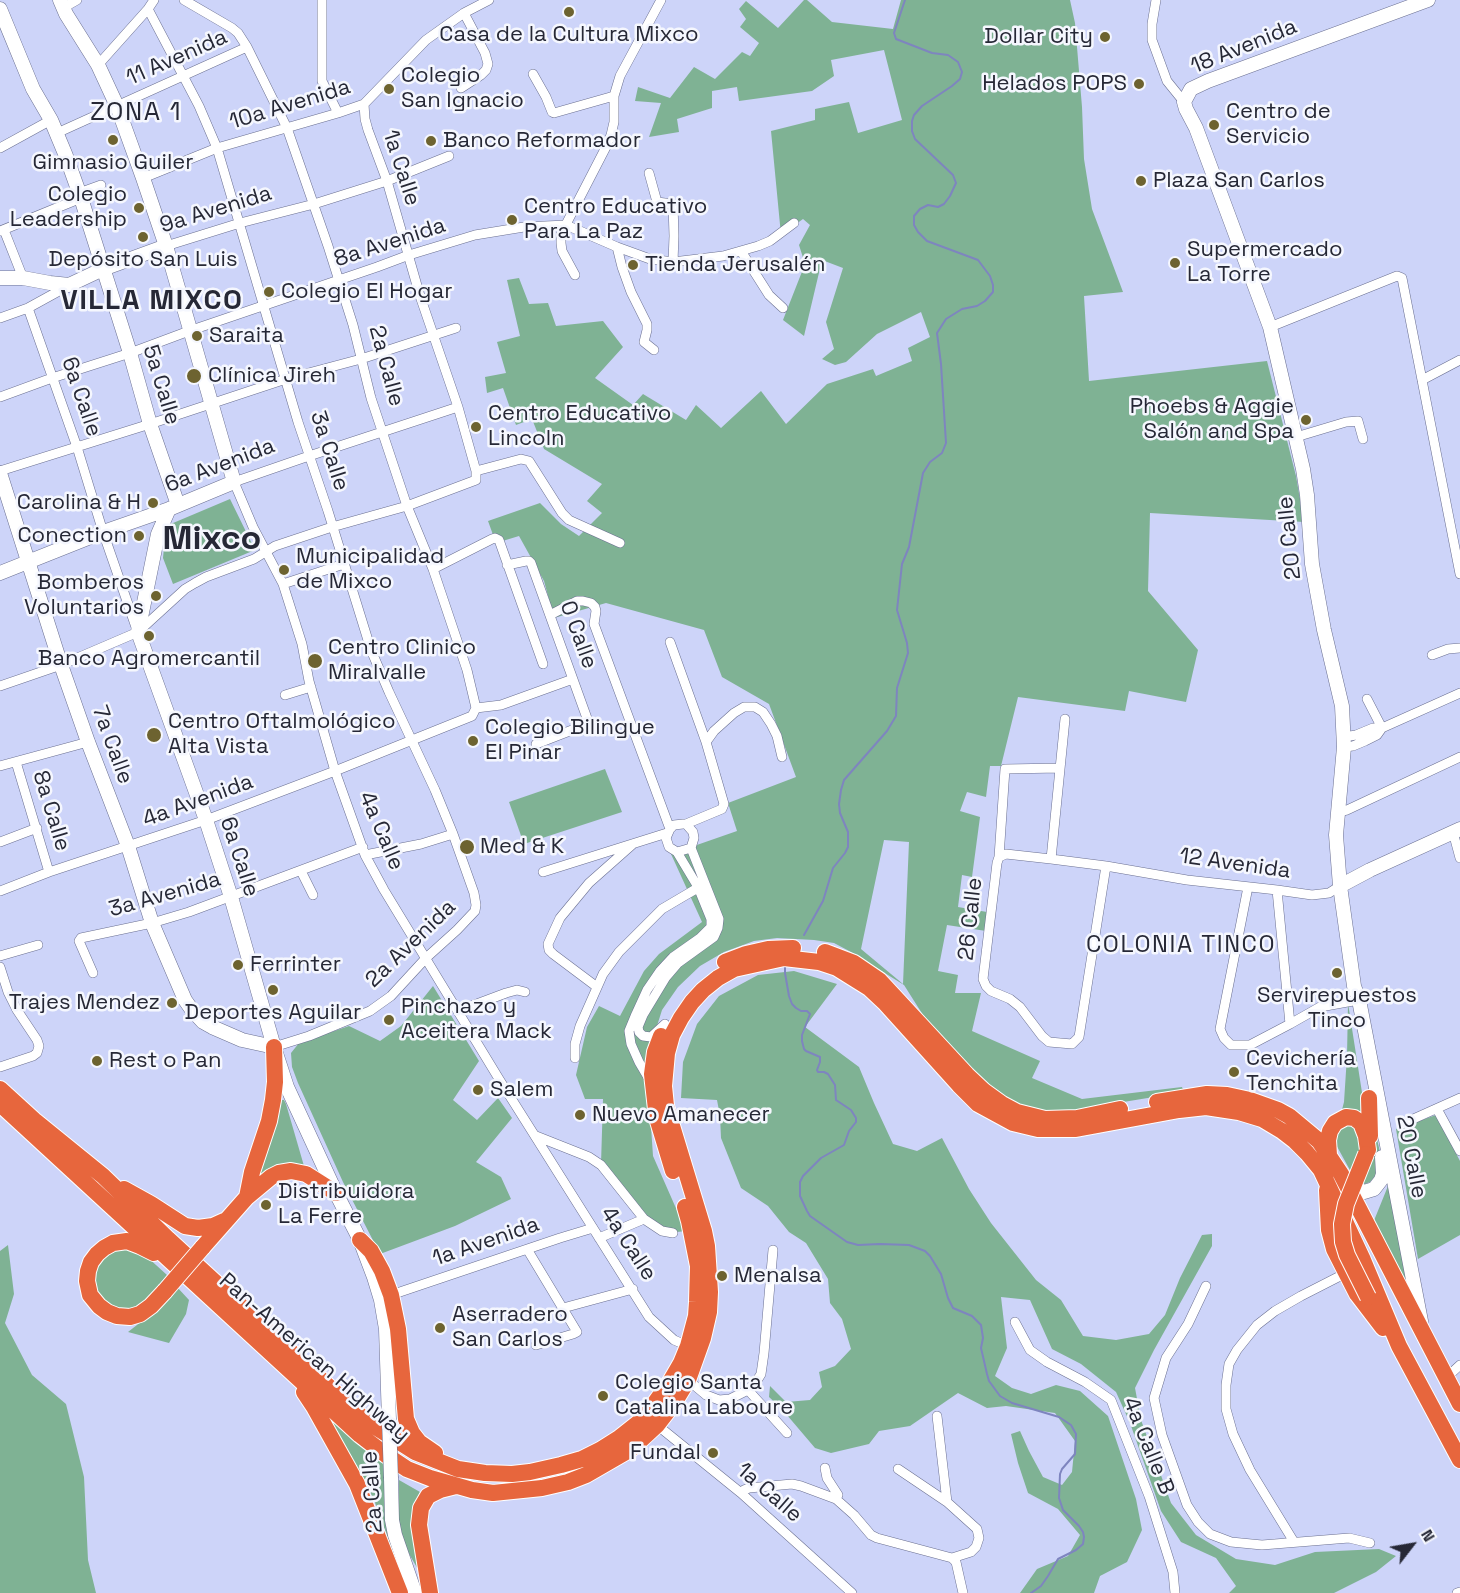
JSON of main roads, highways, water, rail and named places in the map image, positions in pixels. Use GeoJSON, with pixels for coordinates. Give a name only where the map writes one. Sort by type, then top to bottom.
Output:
{"type":"FeatureCollection","features":[{"type":"Feature","properties":{"kind":"highway","name":"Pan-American Highway"},"geometry":{"type":"LineString","coordinates":[[0,1089],[103,1176],[176,1247],[366,1421],[415,1452],[458,1468],[485,1473],[512,1474],[582,1459],[600,1450],[638,1423],[670,1382],[688,1346],[697,1309],[698,1266],[689,1221],[657,1118],[652,1074],[665,1024],[691,987],[717,966],[731,959],[768,949],[794,948],[818,951],[854,963],[879,980],[984,1091],[1017,1112],[1045,1119],[1077,1118],[1207,1094],[1250,1100],[1289,1116],[1319,1141],[1341,1174],[1460,1404]]}},
{"type":"Feature","properties":{"kind":"highway","name":"Pan-American Highway"},"geometry":{"type":"LineString","coordinates":[[0,1104],[360,1435],[386,1455],[407,1469],[472,1490],[493,1493],[542,1488],[586,1475],[631,1449],[657,1425],[688,1380],[703,1338],[709,1312],[710,1292],[704,1231],[666,1106],[664,1073],[670,1044],[681,1018],[703,990],[734,969],[784,958],[819,962],[837,968],[869,988],[885,1002],[978,1104],[1013,1124],[1038,1129],[1083,1129],[1206,1107],[1239,1112],[1273,1125],[1295,1141],[1320,1168],[1363,1260],[1399,1346],[1460,1460]]}},
{"type":"Feature","properties":{"kind":"highway"},"geometry":{"type":"LineString","coordinates":[[247,1197],[273,1100],[275,1082],[270,1051]]}},
{"type":"Feature","properties":{"kind":"highway"},"geometry":{"type":"LineString","coordinates":[[1369,1098],[1370,1126],[1367,1152],[1346,1204],[1342,1235],[1345,1249],[1383,1328]]}},
{"type":"Feature","properties":{"kind":"highway"},"geometry":{"type":"LineString","coordinates":[[1329,1155],[1330,1131],[1335,1123],[1346,1117],[1354,1118],[1361,1123],[1366,1136],[1367,1152]]}},
{"type":"Feature","properties":{"kind":"highway"},"geometry":{"type":"LineString","coordinates":[[180,1269],[127,1241],[113,1244],[97,1254],[91,1262],[87,1281],[90,1295],[106,1312],[130,1317],[140,1314],[165,1291],[247,1197],[271,1177],[291,1171],[306,1174],[336,1193]]}},
{"type":"Feature","properties":{"kind":"highway"},"geometry":{"type":"LineString","coordinates":[[103,1176],[184,1226],[198,1228],[213,1226],[225,1221]]}},
{"type":"Feature","properties":{"kind":"highway"},"geometry":{"type":"LineString","coordinates":[[1327,1183],[1329,1230],[1334,1249],[1357,1294],[1399,1346]]}},
{"type":"Feature","properties":{"kind":"highway"},"geometry":{"type":"LineString","coordinates":[[360,1240],[371,1251],[391,1295],[398,1329],[406,1419],[412,1433],[419,1442],[458,1468]]}},
{"type":"Feature","properties":{"kind":"highway"},"geometry":{"type":"LineString","coordinates":[[284,1365],[314,1407],[357,1484],[400,1593]]}},
{"type":"Feature","properties":{"kind":"highway"},"geometry":{"type":"LineString","coordinates":[[430,1593],[419,1526],[421,1508],[428,1496],[456,1486]]}},
{"type":"Feature","properties":{"kind":"waterway"},"geometry":{"type":"LineString","coordinates":[[804,935],[823,901],[833,868],[848,847],[848,832],[840,813],[839,804],[844,780],[887,731],[896,716],[897,688],[908,653],[897,610],[902,564],[909,547],[923,473],[930,462],[942,453],[946,443],[937,333],[946,319],[962,309],[977,306],[993,292],[990,276],[978,260],[927,241],[914,225],[914,216],[920,209],[928,205],[938,207],[944,204],[956,183],[953,175],[915,139],[912,121],[922,106],[952,86],[960,79],[962,72],[958,62],[948,55],[932,53],[896,39],[894,33],[905,0]]}},
{"type":"Feature","properties":{"kind":"waterway"},"geometry":{"type":"LineString","coordinates":[[785,965],[792,1004],[810,1014],[802,1035],[804,1049],[820,1057],[818,1072],[828,1074],[835,1085],[836,1100],[851,1110],[856,1118],[844,1145],[821,1158],[800,1182],[800,1196],[810,1216],[847,1242],[858,1245],[909,1245],[925,1251],[941,1274],[953,1308],[972,1316],[981,1325],[983,1338],[981,1348],[987,1374],[989,1381],[1000,1396],[1012,1403],[1059,1417],[1071,1425],[1076,1434],[1075,1454],[1060,1474],[1059,1498],[1063,1510],[1083,1532],[1083,1544],[1058,1559],[1041,1586],[1031,1593]]}},
{"type":"Feature","properties":{"kind":"place","name":"Casa de la Cultura Mixco"},"geometry":{"type":"Point","coordinates":[569,12]}},
{"type":"Feature","properties":{"kind":"place","name":"Dollar City"},"geometry":{"type":"Point","coordinates":[1105,37]}},
{"type":"Feature","properties":{"kind":"place","name":"Helados POPS"},"geometry":{"type":"Point","coordinates":[1139,84]}},
{"type":"Feature","properties":{"kind":"place","name":"Colegio San Ignacio"},"geometry":{"type":"Point","coordinates":[389,89]}},
{"type":"Feature","properties":{"kind":"place","name":"Centro de Servicio"},"geometry":{"type":"Point","coordinates":[1214,125]}},
{"type":"Feature","properties":{"kind":"place","name":"Gimnasio Guiler"},"geometry":{"type":"Point","coordinates":[113,140]}},
{"type":"Feature","properties":{"kind":"place","name":"Banco Reformador"},"geometry":{"type":"Point","coordinates":[431,141]}},
{"type":"Feature","properties":{"kind":"place","name":"Plaza San Carlos"},"geometry":{"type":"Point","coordinates":[1141,181]}},
{"type":"Feature","properties":{"kind":"place","name":"Colegio Leadership"},"geometry":{"type":"Point","coordinates":[139,208]}},
{"type":"Feature","properties":{"kind":"place","name":"Centro Educativo Para La Paz"},"geometry":{"type":"Point","coordinates":[512,220]}},
{"type":"Feature","properties":{"kind":"place","name":"Depósito San Luis"},"geometry":{"type":"Point","coordinates":[143,237]}},
{"type":"Feature","properties":{"kind":"place","name":"Supermercado La Torre"},"geometry":{"type":"Point","coordinates":[1175,263]}},
{"type":"Feature","properties":{"kind":"place","name":"Tienda Jerusalén"},"geometry":{"type":"Point","coordinates":[633,265]}},
{"type":"Feature","properties":{"kind":"place","name":"Colegio El Hogar"},"geometry":{"type":"Point","coordinates":[269,292]}},
{"type":"Feature","properties":{"kind":"place","name":"Saraita"},"geometry":{"type":"Point","coordinates":[197,336]}},
{"type":"Feature","properties":{"kind":"place","name":"Clínica Jireh"},"geometry":{"type":"Point","coordinates":[194,376]}},
{"type":"Feature","properties":{"kind":"place","name":"Phoebs & Aggie Salón and Spa"},"geometry":{"type":"Point","coordinates":[1306,420]}},
{"type":"Feature","properties":{"kind":"place","name":"Centro Educativo Lincoln"},"geometry":{"type":"Point","coordinates":[476,427]}},
{"type":"Feature","properties":{"kind":"place","name":"Carolina & H"},"geometry":{"type":"Point","coordinates":[153,503]}},
{"type":"Feature","properties":{"kind":"place","name":"Conection"},"geometry":{"type":"Point","coordinates":[139,536]}},
{"type":"Feature","properties":{"kind":"place","name":"Municipalidad de Mixco"},"geometry":{"type":"Point","coordinates":[284,570]}},
{"type":"Feature","properties":{"kind":"place","name":"Bomberos Voluntarios"},"geometry":{"type":"Point","coordinates":[156,596]}},
{"type":"Feature","properties":{"kind":"place","name":"Banco Agromercantil"},"geometry":{"type":"Point","coordinates":[149,636]}},
{"type":"Feature","properties":{"kind":"place","name":"Centro Clinico Miralvalle"},"geometry":{"type":"Point","coordinates":[315,661]}},
{"type":"Feature","properties":{"kind":"place","name":"Centro Oftalmológico Alta Vista"},"geometry":{"type":"Point","coordinates":[154,735]}},
{"type":"Feature","properties":{"kind":"place","name":"Colegio Bilingue El Pinar"},"geometry":{"type":"Point","coordinates":[473,741]}},
{"type":"Feature","properties":{"kind":"place","name":"Med & K"},"geometry":{"type":"Point","coordinates":[467,847]}},
{"type":"Feature","properties":{"kind":"place","name":"Ferrinter"},"geometry":{"type":"Point","coordinates":[238,965]}},
{"type":"Feature","properties":{"kind":"place","name":"Servirepuestos Tinco"},"geometry":{"type":"Point","coordinates":[1337,973]}},
{"type":"Feature","properties":{"kind":"place","name":"Deportes Aguilar"},"geometry":{"type":"Point","coordinates":[273,990]}},
{"type":"Feature","properties":{"kind":"place","name":"Trajes Mendez"},"geometry":{"type":"Point","coordinates":[172,1003]}},
{"type":"Feature","properties":{"kind":"place","name":"Pinchazo y Aceitera Mack"},"geometry":{"type":"Point","coordinates":[389,1020]}},
{"type":"Feature","properties":{"kind":"place","name":"Rest o Pan"},"geometry":{"type":"Point","coordinates":[97,1061]}},
{"type":"Feature","properties":{"kind":"place","name":"Cevichería Tenchita"},"geometry":{"type":"Point","coordinates":[1234,1072]}},
{"type":"Feature","properties":{"kind":"place","name":"Salem"},"geometry":{"type":"Point","coordinates":[478,1090]}},
{"type":"Feature","properties":{"kind":"place","name":"Nuevo Amanecer"},"geometry":{"type":"Point","coordinates":[580,1115]}},
{"type":"Feature","properties":{"kind":"place","name":"Distribuidora La Ferre"},"geometry":{"type":"Point","coordinates":[266,1205]}},
{"type":"Feature","properties":{"kind":"place","name":"Menalsa"},"geometry":{"type":"Point","coordinates":[722,1276]}},
{"type":"Feature","properties":{"kind":"place","name":"Aserradero San Carlos"},"geometry":{"type":"Point","coordinates":[440,1328]}},
{"type":"Feature","properties":{"kind":"place","name":"Colegio Santa Catalina Laboure"},"geometry":{"type":"Point","coordinates":[603,1396]}},
{"type":"Feature","properties":{"kind":"place","name":"Fundal"},"geometry":{"type":"Point","coordinates":[713,1453]}},
{"type":"Feature","properties":{"kind":"district","name":"ZONA 1"},"geometry":{"type":"Point","coordinates":[136,113]}},
{"type":"Feature","properties":{"kind":"district","name":"VILLA MIXCO"},"geometry":{"type":"Point","coordinates":[152,301]}},
{"type":"Feature","properties":{"kind":"district","name":"Mixco"},"geometry":{"type":"Point","coordinates":[212,540]}},
{"type":"Feature","properties":{"kind":"district","name":"COLONIA TINCO"},"geometry":{"type":"Point","coordinates":[1181,945]}}]}
